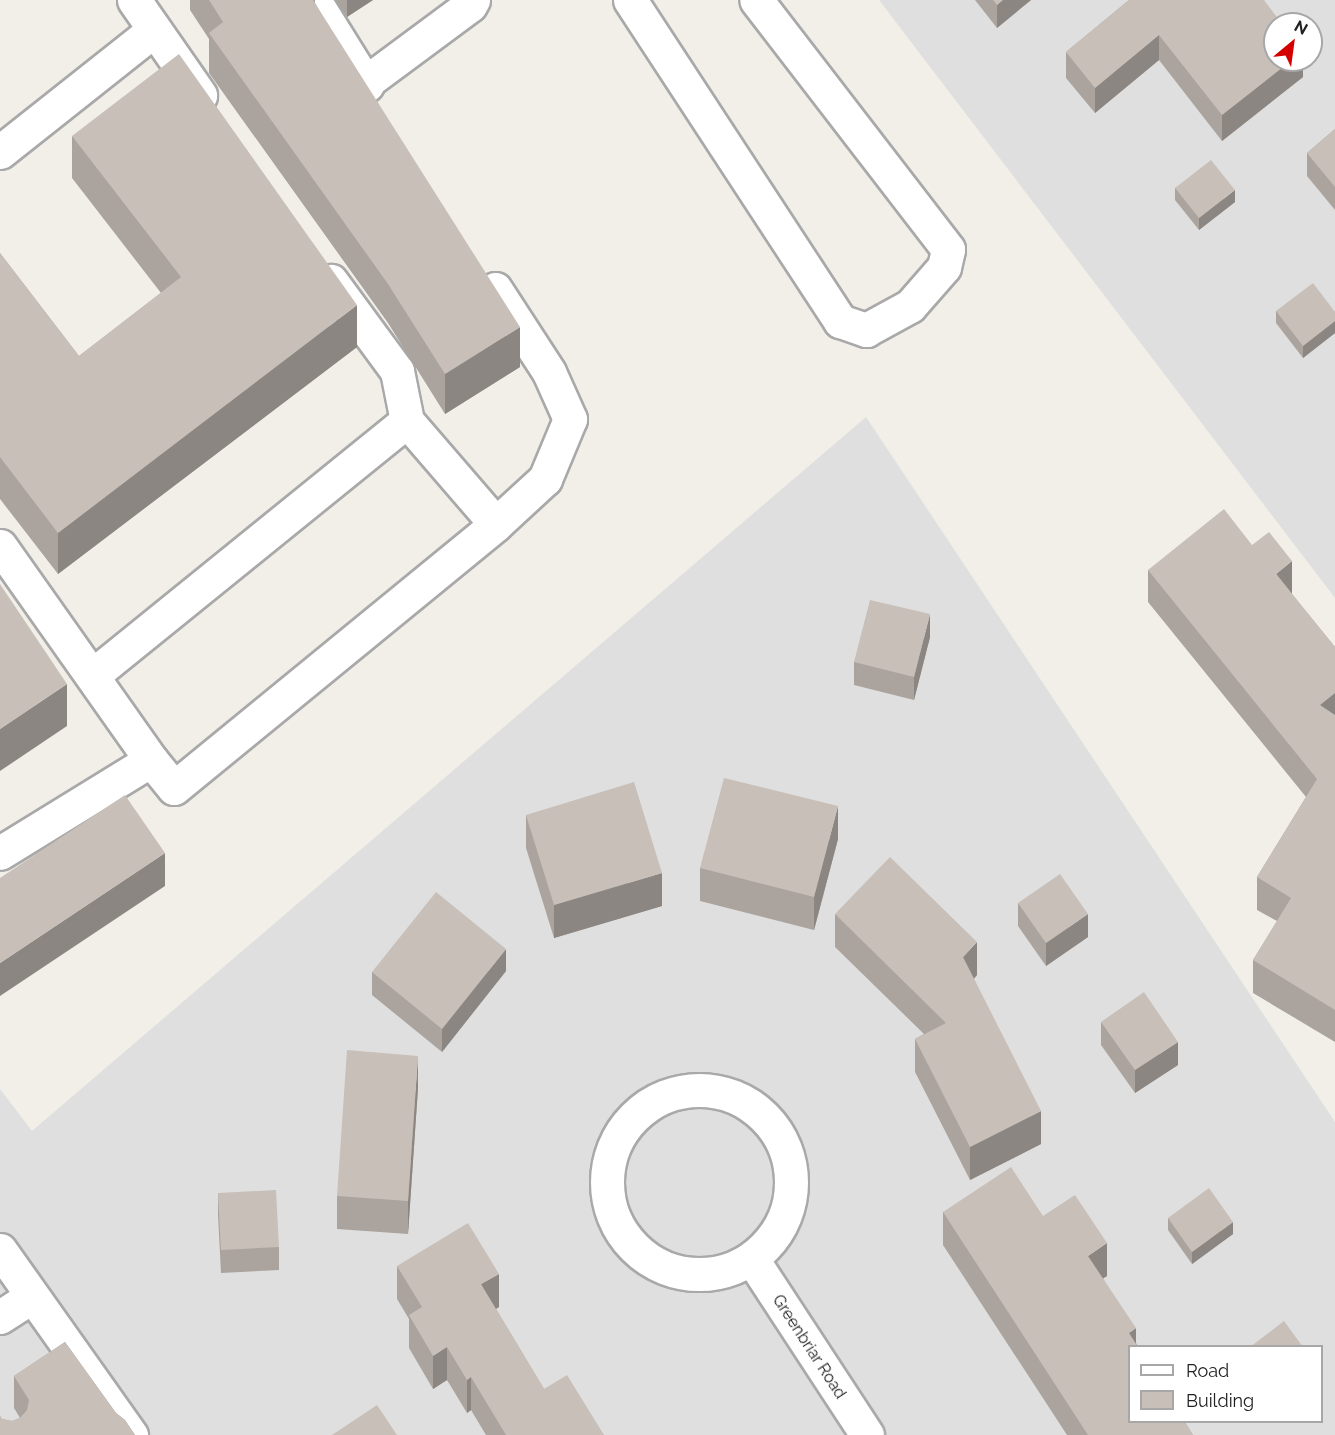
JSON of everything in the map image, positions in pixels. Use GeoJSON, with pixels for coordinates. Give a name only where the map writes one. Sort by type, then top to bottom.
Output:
{"type":"FeatureCollection","features":[{"type":"Feature","properties":{"kind":"street"},"geometry":{"type":"LineString","coordinates":[[134,0],[214,116]]}},
{"type":"Feature","properties":{"kind":"street"},"geometry":{"type":"LineString","coordinates":[[314,0],[383,112]]}},
{"type":"Feature","properties":{"kind":"street"},"geometry":{"type":"LineString","coordinates":[[365,83],[470,5],[473,0]]}},
{"type":"Feature","properties":{"kind":"street"},"geometry":{"type":"LineString","coordinates":[[630,0],[840,321],[866,330],[910,306],[944,267],[948,249],[756,0]]}},
{"type":"Feature","properties":{"kind":"street"},"geometry":{"type":"LineString","coordinates":[[0,152],[154,30]]}},
{"type":"Feature","properties":{"kind":"street"},"geometry":{"type":"LineString","coordinates":[[315,259],[397,371],[407,421],[496,524]]}},
{"type":"Feature","properties":{"kind":"street"},"geometry":{"type":"LineString","coordinates":[[0,546],[151,760],[174,788],[496,524],[545,480],[570,419],[549,372],[476,260]]}},
{"type":"Feature","properties":{"kind":"street"},"geometry":{"type":"LineString","coordinates":[[93,675],[407,421]]}},
{"type":"Feature","properties":{"kind":"street"},"geometry":{"type":"LineString","coordinates":[[0,853],[151,760]]}},
{"type":"Feature","properties":{"kind":"street"},"geometry":{"type":"LineString","coordinates":[[691,1090],[721,1092],[750,1104],[772,1125],[787,1151],[792,1181],[788,1211],[774,1238],[752,1260],[724,1272],[693,1276],[663,1269],[637,1251],[618,1227],[607,1199],[607,1168],[617,1138],[636,1114],[661,1097],[691,1090]]}},
{"type":"Feature","properties":{"kind":"street"},"geometry":{"type":"LineString","coordinates":[[0,1250],[131,1435]]}},
{"type":"Feature","properties":{"kind":"street","name":"Greenbriar Road"},"geometry":{"type":"LineString","coordinates":[[752,1260],[867,1435]]}},
{"type":"Feature","properties":{"kind":"street"},"geometry":{"type":"LineString","coordinates":[[0,1317],[32,1296]]}},
{"type":"Feature","properties":{"kind":"shaded area"},"geometry":{"type":"Polygon","coordinates":[[[879,0],[1335,0],[1335,598],[879,0]]]}},
{"type":"Feature","properties":{"kind":"shaded area"},"geometry":{"type":"Polygon","coordinates":[[[866,417],[1335,1122],[1335,1435],[0,1435],[0,1089],[32,1131],[866,417]]]}},
{"type":"Feature","properties":{"kind":"building"},"geometry":{"type":"Polygon","coordinates":[[[209,0],[313,0],[520,327],[445,374],[388,284],[209,33],[223,22],[209,0]]]}},
{"type":"Feature","properties":{"kind":"building"},"geometry":{"type":"Polygon","coordinates":[[[993,0],[1003,0],[997,5],[993,0]]]}},
{"type":"Feature","properties":{"kind":"building"},"geometry":{"type":"Polygon","coordinates":[[[1129,0],[1264,0],[1273,12],[1263,12],[1263,72],[1277,72],[1222,115],[1159,35],[1095,88],[1066,52],[1129,0]]]}},
{"type":"Feature","properties":{"kind":"building"},"geometry":{"type":"Polygon","coordinates":[[[179,54],[357,305],[58,533],[0,457],[0,253],[79,356],[181,277],[72,136],[179,54]]]}},
{"type":"Feature","properties":{"kind":"building"},"geometry":{"type":"Polygon","coordinates":[[[1335,129],[1335,187],[1307,153],[1335,129]]]}},
{"type":"Feature","properties":{"kind":"building"},"geometry":{"type":"Polygon","coordinates":[[[1211,160],[1235,190],[1199,218],[1175,188],[1211,160]]]}},
{"type":"Feature","properties":{"kind":"building"},"geometry":{"type":"Polygon","coordinates":[[[1313,283],[1335,312],[1335,321],[1303,346],[1276,311],[1313,283]]]}},
{"type":"Feature","properties":{"kind":"building"},"geometry":{"type":"Polygon","coordinates":[[[1224,509],[1252,545],[1269,532],[1292,561],[1276,574],[1335,647],[1335,693],[1320,705],[1335,715],[1335,1010],[1253,960],[1291,898],[1257,877],[1317,779],[1148,570],[1224,509]]]}},
{"type":"Feature","properties":{"kind":"building"},"geometry":{"type":"Polygon","coordinates":[[[0,584],[67,684],[0,729],[0,584]]]}},
{"type":"Feature","properties":{"kind":"building"},"geometry":{"type":"Polygon","coordinates":[[[870,600],[930,614],[914,677],[854,662],[870,600]]]}},
{"type":"Feature","properties":{"kind":"building"},"geometry":{"type":"Polygon","coordinates":[[[724,778],[838,806],[814,897],[700,868],[724,778]]]}},
{"type":"Feature","properties":{"kind":"building"},"geometry":{"type":"Polygon","coordinates":[[[634,782],[662,873],[554,905],[526,815],[634,782]]]}},
{"type":"Feature","properties":{"kind":"building"},"geometry":{"type":"Polygon","coordinates":[[[125,795],[165,853],[0,963],[0,878],[125,795]]]}},
{"type":"Feature","properties":{"kind":"building"},"geometry":{"type":"Polygon","coordinates":[[[890,857],[977,942],[963,957],[1041,1111],[970,1147],[915,1039],[946,1023],[835,914],[890,857]]]}},
{"type":"Feature","properties":{"kind":"building"},"geometry":{"type":"Polygon","coordinates":[[[1060,874],[1088,914],[1046,943],[1018,903],[1060,874]]]}},
{"type":"Feature","properties":{"kind":"building"},"geometry":{"type":"Polygon","coordinates":[[[436,892],[506,949],[442,1029],[372,972],[436,892]]]}},
{"type":"Feature","properties":{"kind":"building"},"geometry":{"type":"Polygon","coordinates":[[[1144,992],[1178,1042],[1135,1070],[1101,1022],[1144,992]]]}},
{"type":"Feature","properties":{"kind":"building"},"geometry":{"type":"Polygon","coordinates":[[[347,1050],[418,1056],[408,1201],[337,1196],[347,1050]]]}},
{"type":"Feature","properties":{"kind":"building"},"geometry":{"type":"Polygon","coordinates":[[[1011,1167],[1043,1216],[1075,1195],[1107,1243],[1088,1256],[1136,1328],[1129,1333],[1137,1345],[1128,1345],[1128,1423],[1186,1423],[1193,1435],[1088,1435],[943,1212],[1011,1167]]]}},
{"type":"Feature","properties":{"kind":"building"},"geometry":{"type":"Polygon","coordinates":[[[1209,1188],[1233,1222],[1192,1252],[1168,1218],[1209,1188]]]}},
{"type":"Feature","properties":{"kind":"building"},"geometry":{"type":"Polygon","coordinates":[[[276,1190],[279,1247],[221,1250],[218,1193],[276,1190]]]}},
{"type":"Feature","properties":{"kind":"building"},"geometry":{"type":"Polygon","coordinates":[[[468,1223],[499,1274],[481,1284],[544,1389],[567,1375],[604,1435],[506,1435],[471,1377],[467,1380],[447,1347],[433,1356],[409,1315],[422,1307],[397,1266],[468,1223]]]}},
{"type":"Feature","properties":{"kind":"building"},"geometry":{"type":"Polygon","coordinates":[[[1284,1321],[1302,1345],[1253,1345],[1284,1321]]]}},
{"type":"Feature","properties":{"kind":"building"},"geometry":{"type":"Polygon","coordinates":[[[65,1342],[116,1413],[125,1420],[135,1435],[0,1435],[0,1416],[2,1419],[12,1421],[20,1418],[27,1410],[29,1400],[14,1376],[65,1342]]]}},
{"type":"Feature","properties":{"kind":"building"},"geometry":{"type":"Polygon","coordinates":[[[377,1405],[397,1435],[332,1435],[377,1405]]]}}]}
